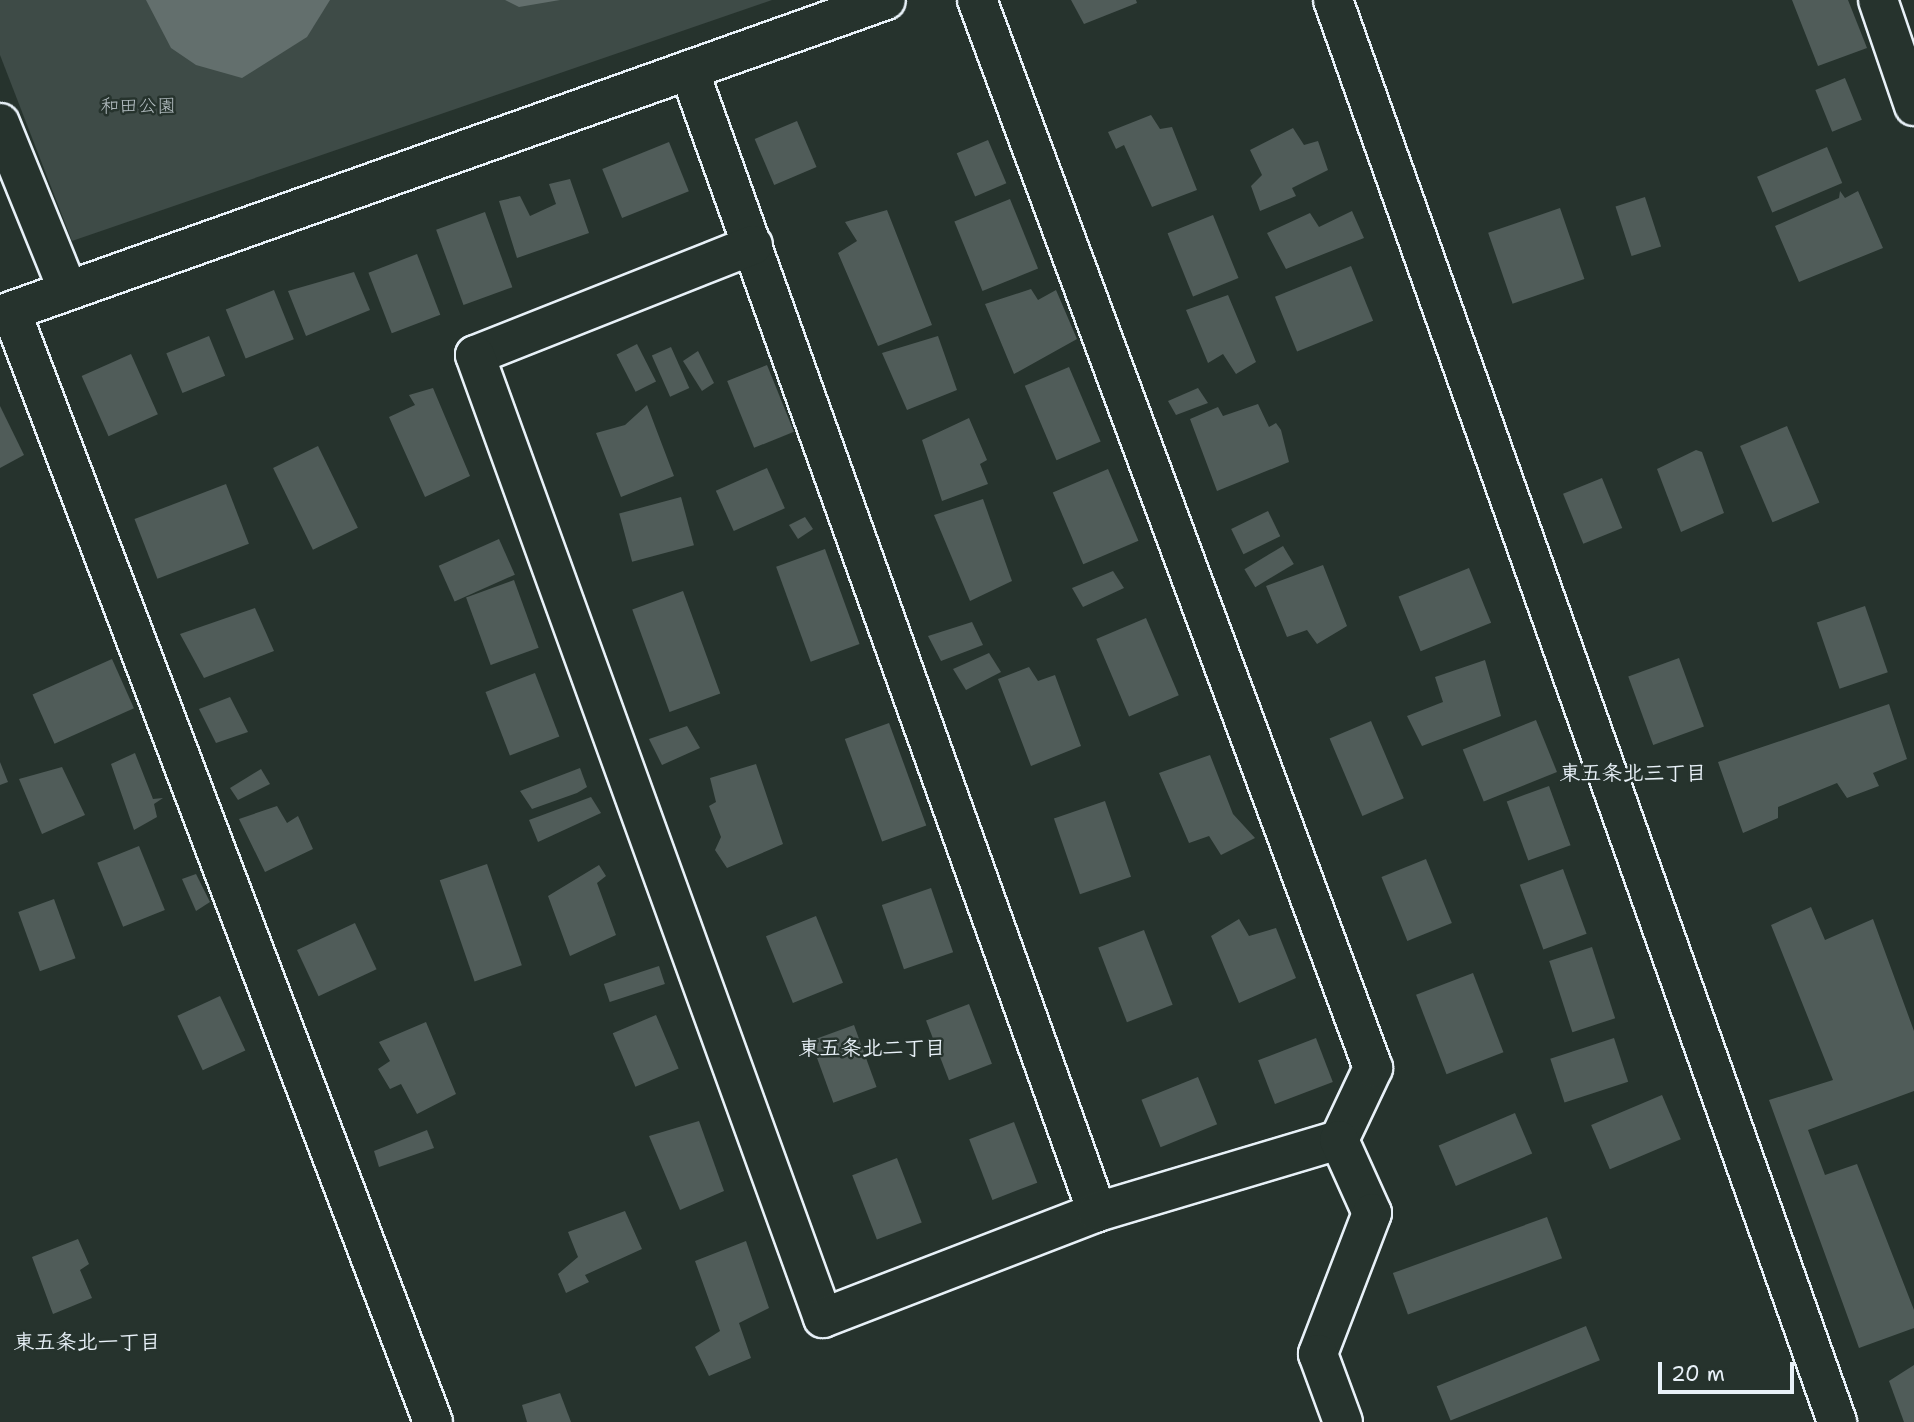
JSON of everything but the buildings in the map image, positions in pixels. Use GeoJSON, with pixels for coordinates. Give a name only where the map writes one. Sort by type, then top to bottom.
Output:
{"type":"FeatureCollection","features":[{"type":"Feature","properties":{"kind":"street"},"geometry":{"type":"LineString","coordinates":[[433,1422],[6,313],[67,288],[886,0]]}},
{"type":"Feature","properties":{"kind":"street"},"geometry":{"type":"LineString","coordinates":[[753,245],[475,355],[824,1318],[1097,1212],[1339,1140],[1373,1068],[977,0]]}},
{"type":"Feature","properties":{"kind":"street"},"geometry":{"type":"LineString","coordinates":[[1332,0],[1837,1422]]}},
{"type":"Feature","properties":{"kind":"street"},"geometry":{"type":"LineString","coordinates":[[1878,0],[1914,106]]}},
{"type":"Feature","properties":{"kind":"street"},"geometry":{"type":"LineString","coordinates":[[689,70],[1097,1212]]}},
{"type":"Feature","properties":{"kind":"street"},"geometry":{"type":"LineString","coordinates":[[0,123],[67,288]]}},
{"type":"Feature","properties":{"kind":"street"},"geometry":{"type":"LineString","coordinates":[[1339,1140],[1372,1213],[1318,1354],[1343,1422]]}},
{"type":"Feature","properties":{"kind":"green space","name":"和田公園"},"geometry":{"type":"Polygon","coordinates":[[[0,0],[772,0],[72,241],[0,55],[0,0]]]}},
{"type":"Feature","properties":{"kind":"shaded area"},"geometry":{"type":"Polygon","coordinates":[[[146,0],[330,0],[307,37],[242,78],[196,65],[171,48],[146,0]]]}},
{"type":"Feature","properties":{"kind":"shaded area"},"geometry":{"type":"Polygon","coordinates":[[[505,0],[560,0],[519,7],[505,0]]]}},
{"type":"Feature","properties":{"kind":"district","name":"東五条北三丁目"},"geometry":{"type":"Point","coordinates":[1633,773]}},
{"type":"Feature","properties":{"kind":"district","name":"東五条北二丁目"},"geometry":{"type":"Point","coordinates":[872,1048]}},
{"type":"Feature","properties":{"kind":"district","name":"東五条北一丁目"},"geometry":{"type":"Point","coordinates":[87,1342]}}]}
